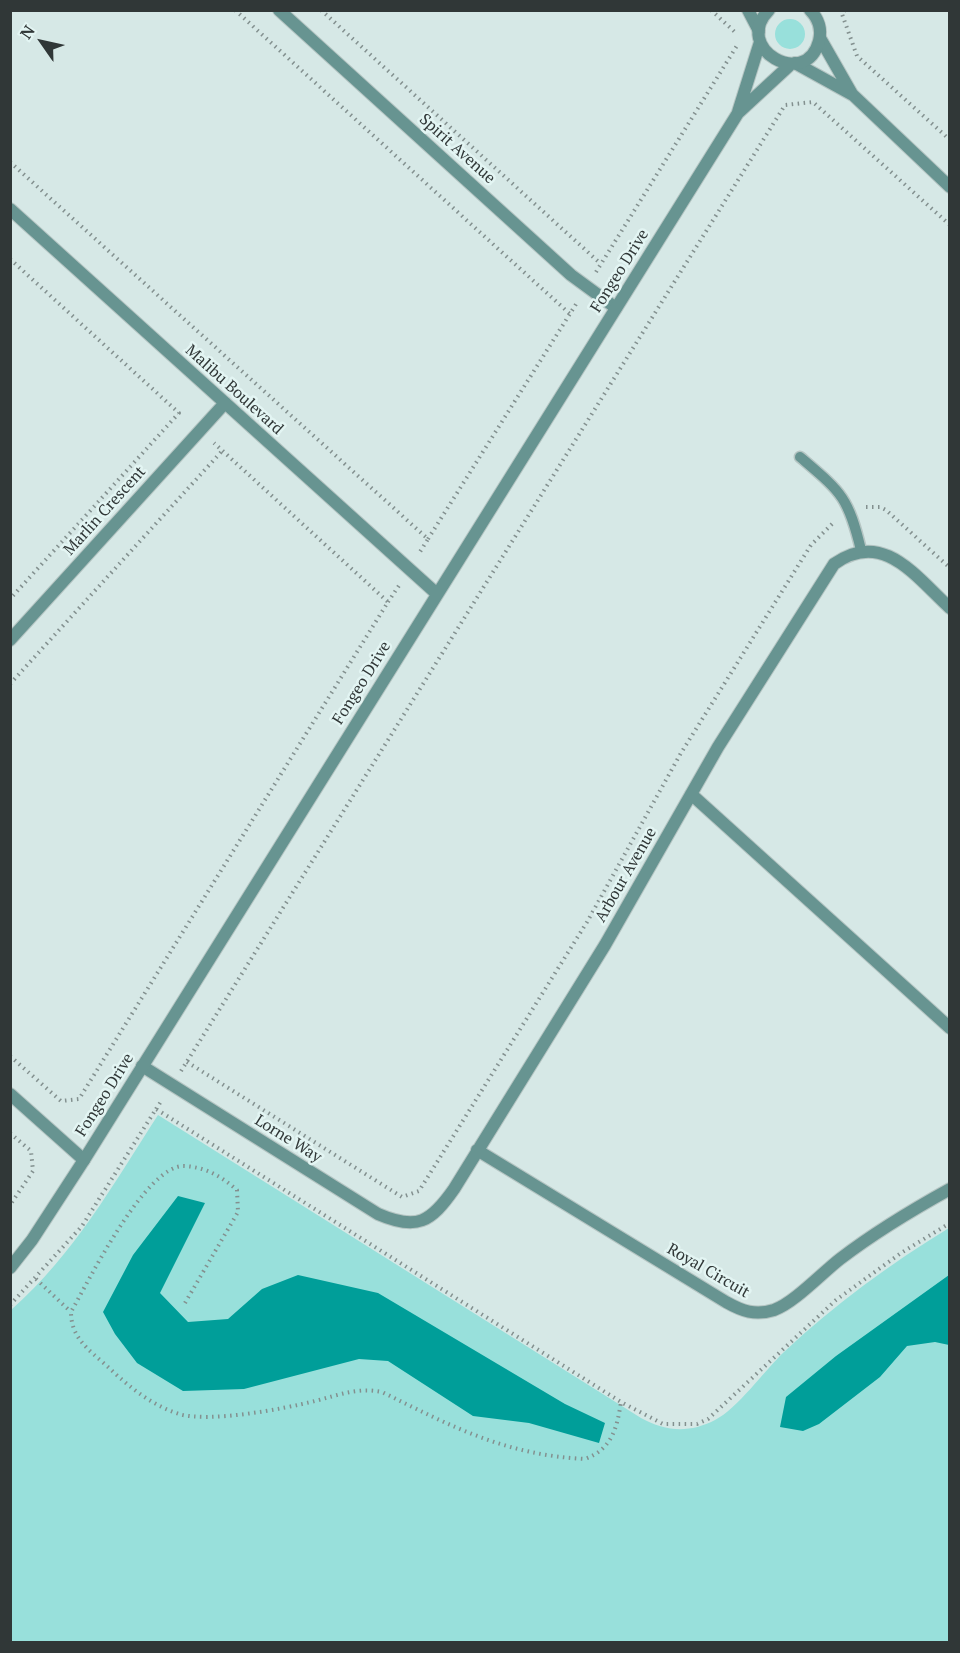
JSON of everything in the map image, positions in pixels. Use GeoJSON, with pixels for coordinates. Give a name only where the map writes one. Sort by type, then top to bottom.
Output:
{"type":"FeatureCollection","features":[{"type":"Feature","properties":{"kind":"street","name":"Spirit Avenue"},"geometry":{"type":"LineString","coordinates":[[279,10],[571,275],[616,308]]}},
{"type":"Feature","properties":{"kind":"street"},"geometry":{"type":"LineString","coordinates":[[748,10],[759,37],[772,58],[793,63],[853,95],[950,187]]}},
{"type":"Feature","properties":{"kind":"street","name":"Fongeo Drive"},"geometry":{"type":"LineString","coordinates":[[738,113],[759,37],[760,22],[769,10]]}},
{"type":"Feature","properties":{"kind":"street"},"geometry":{"type":"LineString","coordinates":[[810,10],[819,16],[820,38],[853,95]]}},
{"type":"Feature","properties":{"kind":"street","name":"Fongeo Drive"},"geometry":{"type":"LineString","coordinates":[[10,1268],[84,1160],[738,113],[793,63],[812,54],[820,38]]}},
{"type":"Feature","properties":{"kind":"street","name":"Malibu Boulevard"},"geometry":{"type":"LineString","coordinates":[[10,209],[437,594]]}},
{"type":"Feature","properties":{"kind":"street","name":"Marlin Crescent"},"geometry":{"type":"LineString","coordinates":[[10,640],[225,403]]}},
{"type":"Feature","properties":{"kind":"street"},"geometry":{"type":"LineString","coordinates":[[861,550],[875,550],[896,560],[950,608]]}},
{"type":"Feature","properties":{"kind":"street","name":"Arbour Avenue"},"geometry":{"type":"LineString","coordinates":[[422,1221],[431,1217],[440,1208],[477,1150],[605,945],[691,794],[825,576],[839,560],[861,550]]}},
{"type":"Feature","properties":{"kind":"street"},"geometry":{"type":"LineString","coordinates":[[691,794],[950,1028]]}},
{"type":"Feature","properties":{"kind":"street","name":"Lorne Way"},"geometry":{"type":"LineString","coordinates":[[142,1066],[378,1214],[397,1222],[422,1221]]}},
{"type":"Feature","properties":{"kind":"street"},"geometry":{"type":"LineString","coordinates":[[10,1094],[84,1160]]}},
{"type":"Feature","properties":{"kind":"street","name":"Royal Circuit"},"geometry":{"type":"LineString","coordinates":[[477,1150],[743,1312],[756,1314],[777,1309],[842,1257],[907,1213],[950,1189]]}},
{"type":"Feature","properties":{"kind":"lane"},"geometry":{"type":"LineString","coordinates":[[800,457],[836,488],[851,512],[861,550]]}},
{"type":"Feature","properties":{"kind":"path"},"geometry":{"type":"LineString","coordinates":[[235,10],[570,314]]}},
{"type":"Feature","properties":{"kind":"path"},"geometry":{"type":"LineString","coordinates":[[321,10],[601,264]]}},
{"type":"Feature","properties":{"kind":"path"},"geometry":{"type":"LineString","coordinates":[[845,10],[842,14],[857,56],[950,140]]}},
{"type":"Feature","properties":{"kind":"path"},"geometry":{"type":"LineString","coordinates":[[950,225],[813,102],[785,105],[187,1062],[402,1197],[419,1191],[587,922],[681,753],[811,545],[834,521],[863,507],[880,507],[950,568]]}},
{"type":"Feature","properties":{"kind":"path"},"geometry":{"type":"LineString","coordinates":[[10,162],[428,539],[79,1099],[61,1101],[10,1056]]}},
{"type":"Feature","properties":{"kind":"path"},"geometry":{"type":"LineString","coordinates":[[10,259],[179,413],[10,599]]}},
{"type":"Feature","properties":{"kind":"path"},"geometry":{"type":"LineString","coordinates":[[10,684],[222,450],[388,602]]}},
{"type":"Feature","properties":{"kind":"path"},"geometry":{"type":"LineString","coordinates":[[10,1305],[82,1226],[156,1109],[621,1402],[663,1424],[697,1424],[708,1419],[723,1408],[793,1337],[836,1300],[900,1253],[950,1223]]}},
{"type":"Feature","properties":{"kind":"path"},"geometry":{"type":"LineString","coordinates":[[10,1133],[31,1152],[33,1171],[10,1206]]}},
{"type":"Feature","properties":{"kind":"path"},"geometry":{"type":"LineString","coordinates":[[185,1303],[238,1212],[237,1190],[219,1174],[183,1166],[156,1178],[116,1232],[71,1312],[71,1326],[85,1346],[137,1393],[158,1406],[181,1415],[202,1416],[276,1410],[354,1390],[371,1389],[382,1392],[472,1436],[506,1447],[585,1459],[594,1456],[613,1437],[621,1402]]}},
{"type":"Feature","properties":{"kind":"path"},"geometry":{"type":"LineString","coordinates":[[36,1279],[71,1312]]}},
{"type":"Feature","properties":{"kind":"shaded area"},"geometry":{"type":"Polygon","coordinates":[[[790,19],[801,23],[805,34],[801,45],[790,49],[779,45],[775,34],[779,23],[790,19]]]}},
{"type":"Feature","properties":{"kind":"shaded area"},"geometry":{"type":"Polygon","coordinates":[[[158,1115],[641,1418],[669,1428],[696,1427],[724,1415],[784,1352],[823,1317],[884,1270],[949,1228],[949,1642],[11,1642],[11,1310],[34,1288],[74,1242],[158,1115]]]}},
{"type":"Feature","properties":{"kind":"shaded area"},"geometry":{"type":"Polygon","coordinates":[[[178,1196],[205,1203],[160,1293],[188,1322],[228,1319],[262,1289],[298,1275],[378,1293],[565,1404],[605,1423],[599,1443],[529,1423],[473,1416],[388,1361],[359,1359],[244,1389],[183,1391],[137,1363],[115,1334],[103,1312],[133,1255],[178,1196]]]}},
{"type":"Feature","properties":{"kind":"shaded area"},"geometry":{"type":"Polygon","coordinates":[[[949,1275],[949,1345],[935,1342],[907,1346],[880,1377],[819,1424],[803,1431],[780,1427],[786,1397],[836,1356],[949,1275]]]}}]}
